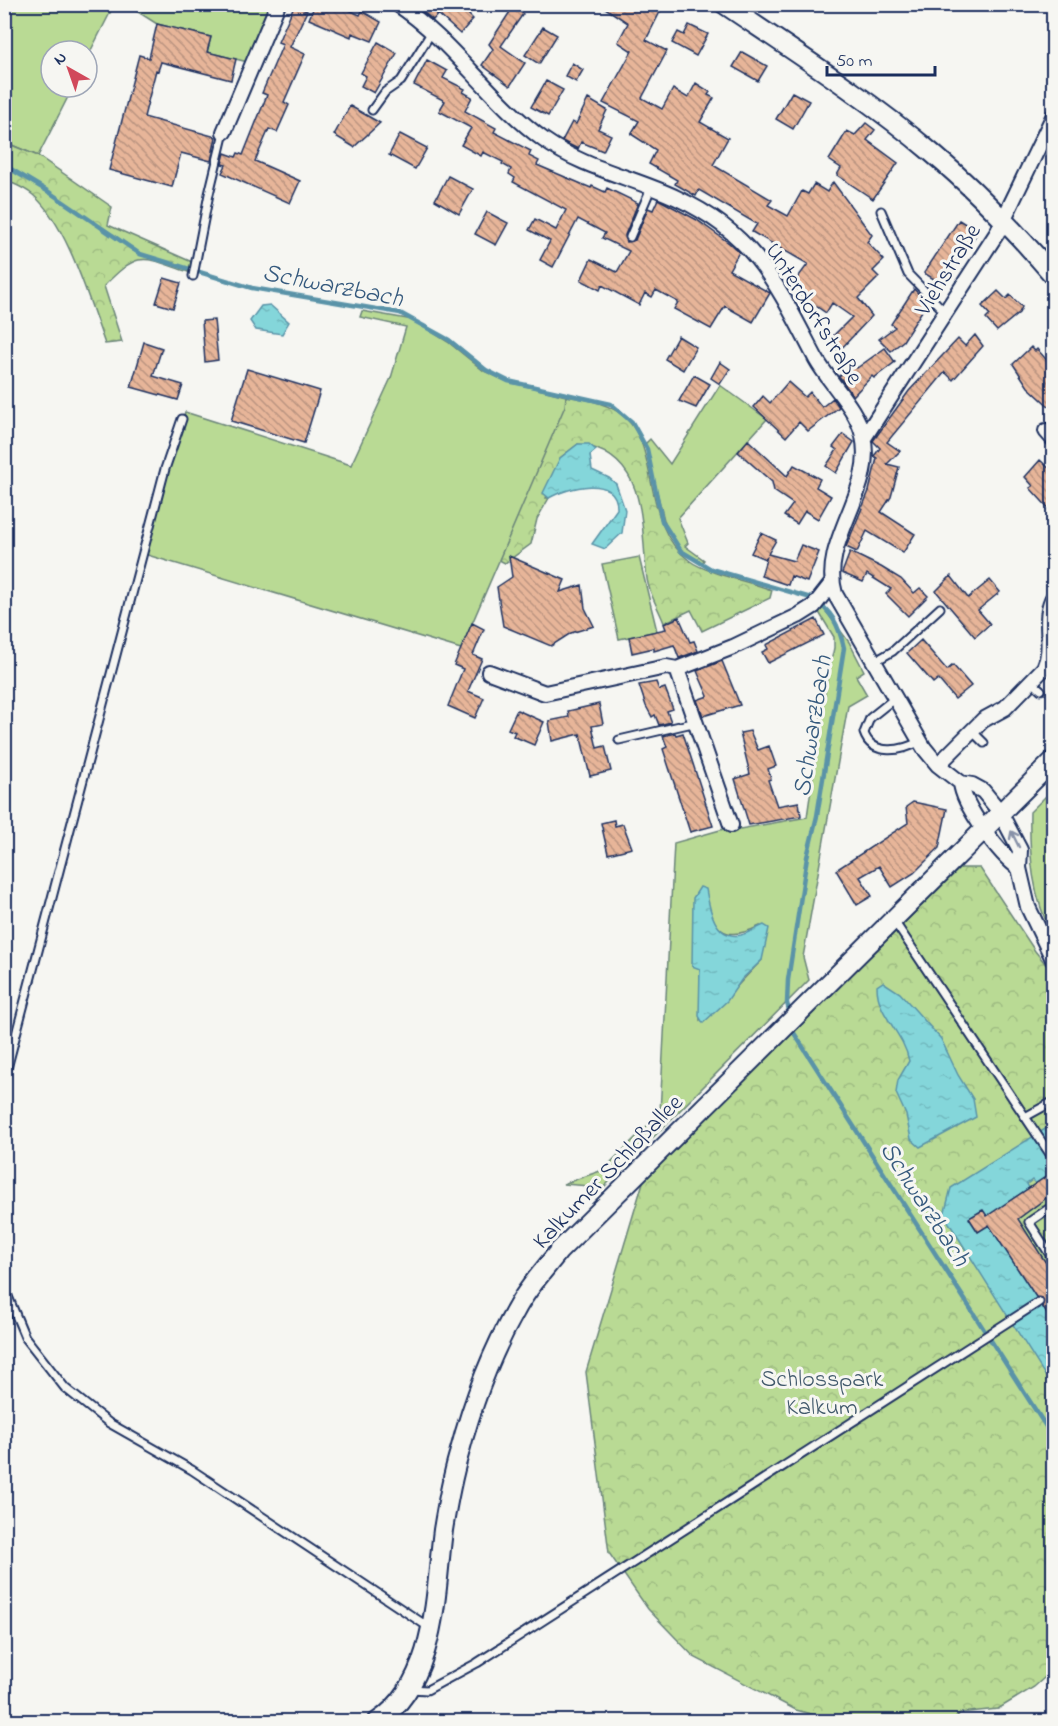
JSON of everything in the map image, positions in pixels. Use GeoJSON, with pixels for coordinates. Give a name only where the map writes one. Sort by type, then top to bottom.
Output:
{"type":"FeatureCollection","features":[{"type":"Feature","properties":{"kind":"main road"},"geometry":{"type":"LineString","coordinates":[[724,4],[841,83],[904,130],[972,188],[1004,220],[1053,276]]}},
{"type":"Feature","properties":{"kind":"main road","name":"Kalkumer Schloßallee"},"geometry":{"type":"LineString","coordinates":[[377,1722],[391,1713],[409,1689],[421,1662],[430,1628],[444,1526],[459,1453],[483,1380],[518,1305],[559,1251],[1053,760]]}},
{"type":"Feature","properties":{"kind":"street"},"geometry":{"type":"LineString","coordinates":[[225,132],[278,4]]}},
{"type":"Feature","properties":{"kind":"street","name":"Unterdorfstraße"},"geometry":{"type":"LineString","coordinates":[[397,4],[431,33],[487,90],[543,139],[565,154],[595,168],[677,198],[714,218],[752,249],[772,276],[825,375],[860,425],[864,438],[864,472],[832,565],[831,583]]}},
{"type":"Feature","properties":{"kind":"street","name":"Viehstraße"},"geometry":{"type":"LineString","coordinates":[[864,438],[947,314],[1004,220],[1053,115]]}},
{"type":"Feature","properties":{"kind":"street"},"geometry":{"type":"LineString","coordinates":[[489,672],[545,693],[666,667],[677,669],[733,647],[817,603],[831,583]]}},
{"type":"Feature","properties":{"kind":"street"},"geometry":{"type":"LineString","coordinates":[[831,583],[835,594],[920,741],[938,765],[961,783],[972,785],[983,791],[1000,812],[1020,850],[1019,868],[1028,907],[1053,961]]}},
{"type":"Feature","properties":{"kind":"street"},"geometry":{"type":"LineString","coordinates":[[938,765],[983,720],[1010,712],[1036,686],[1048,660],[1050,607],[1053,596]]}},
{"type":"Feature","properties":{"kind":"street"},"geometry":{"type":"LineString","coordinates":[[677,669],[731,825]]}},
{"type":"Feature","properties":{"kind":"street"},"geometry":{"type":"LineString","coordinates":[[961,783],[969,804],[1008,860],[1019,868]]}},
{"type":"Feature","properties":{"kind":"lane"},"geometry":{"type":"LineString","coordinates":[[372,110],[385,92],[401,81],[431,33]]}},
{"type":"Feature","properties":{"kind":"lane"},"geometry":{"type":"LineString","coordinates":[[193,276],[209,194],[225,132]]}},
{"type":"Feature","properties":{"kind":"lane"},"geometry":{"type":"LineString","coordinates":[[630,237],[651,188]]}},
{"type":"Feature","properties":{"kind":"lane"},"geometry":{"type":"LineString","coordinates":[[881,212],[908,274],[947,314]]}},
{"type":"Feature","properties":{"kind":"lane"},"geometry":{"type":"LineString","coordinates":[[4,1091],[5,1076],[165,469],[182,419]]}},
{"type":"Feature","properties":{"kind":"lane"},"geometry":{"type":"LineString","coordinates":[[874,662],[893,651],[940,608]]}},
{"type":"Feature","properties":{"kind":"lane"},"geometry":{"type":"LineString","coordinates":[[895,698],[870,718],[864,733],[867,739],[878,748],[889,751],[910,747],[920,741]]}},
{"type":"Feature","properties":{"kind":"lane"},"geometry":{"type":"LineString","coordinates":[[619,740],[697,722]]}},
{"type":"Feature","properties":{"kind":"lane"},"geometry":{"type":"LineString","coordinates":[[972,731],[984,743]]}},
{"type":"Feature","properties":{"kind":"lane"},"geometry":{"type":"LineString","coordinates":[[892,919],[1053,1160]]}},
{"type":"Feature","properties":{"kind":"lane"},"geometry":{"type":"LineString","coordinates":[[1025,1117],[1053,1101]]}},
{"type":"Feature","properties":{"kind":"lane"},"geometry":{"type":"LineString","coordinates":[[1053,1205],[1029,1222],[1053,1261]]}},
{"type":"Feature","properties":{"kind":"lane"},"geometry":{"type":"LineString","coordinates":[[4,1287],[25,1336],[64,1388],[109,1423],[192,1470],[430,1628]]}},
{"type":"Feature","properties":{"kind":"lane"},"geometry":{"type":"LineString","coordinates":[[409,1689],[427,1690],[477,1663],[1040,1302]]}},
{"type":"Feature","properties":{"kind":"green space"},"geometry":{"type":"Polygon","coordinates":[[[4,5],[114,5],[97,39],[39,39],[39,99],[67,99],[38,156],[5,142],[4,5]]]}},
{"type":"Feature","properties":{"kind":"green space"},"geometry":{"type":"Polygon","coordinates":[[[127,5],[270,5],[248,62],[207,52],[211,37],[157,24],[127,5]]]}},
{"type":"Feature","properties":{"kind":"green space"},"geometry":{"type":"Polygon","coordinates":[[[4,142],[38,156],[112,207],[108,225],[192,262],[188,272],[151,260],[135,261],[116,274],[104,286],[122,342],[105,344],[67,244],[45,208],[33,195],[5,180],[4,142]]]}},
{"type":"Feature","properties":{"kind":"green space"},"geometry":{"type":"Polygon","coordinates":[[[362,311],[413,320],[448,342],[484,371],[506,381],[566,396],[566,406],[461,649],[144,554],[185,412],[351,465],[391,378],[406,327],[360,317],[362,311]]]}},
{"type":"Feature","properties":{"kind":"green space"},"geometry":{"type":"Polygon","coordinates":[[[720,385],[767,419],[678,518],[688,543],[685,546],[704,560],[702,563],[681,550],[665,524],[645,444],[650,439],[670,464],[720,385]]]}},
{"type":"Feature","properties":{"kind":"green space"},"geometry":{"type":"Polygon","coordinates":[[[566,396],[606,406],[618,412],[632,425],[641,442],[663,526],[674,545],[690,561],[717,573],[772,590],[770,598],[702,631],[691,610],[664,623],[648,585],[641,515],[630,477],[618,462],[601,451],[578,444],[560,458],[546,498],[549,498],[537,519],[531,544],[505,563],[499,560],[565,406],[566,396]]]}},
{"type":"Feature","properties":{"kind":"green space"},"geometry":{"type":"Polygon","coordinates":[[[639,557],[657,631],[619,639],[602,564],[639,557]]]}},
{"type":"Feature","properties":{"kind":"green space"},"geometry":{"type":"Polygon","coordinates":[[[821,605],[849,642],[864,671],[856,676],[867,695],[848,706],[803,957],[809,980],[604,1187],[563,1184],[603,1170],[660,1113],[674,843],[738,825],[740,829],[807,817],[826,685],[834,648],[834,637],[817,609],[821,605]],[[710,913],[692,965],[700,968],[700,1020],[725,999],[762,960],[760,926],[745,932],[730,933],[724,932],[714,922],[710,913]]]}},
{"type":"Feature","properties":{"kind":"green space"},"geometry":{"type":"Polygon","coordinates":[[[1053,789],[1053,935],[1040,906],[1033,875],[1030,812],[1053,789]]]}},
{"type":"Feature","properties":{"kind":"green space","name":"Schlosspark Kalkum"},"geometry":{"type":"Polygon","coordinates":[[[960,868],[980,868],[1035,951],[1053,973],[1053,1670],[1034,1687],[998,1709],[960,1713],[953,1721],[840,1722],[796,1710],[694,1657],[648,1609],[609,1553],[586,1372],[644,1179],[960,868]]]}},
{"type":"Feature","properties":{"kind":"water"},"geometry":{"type":"Polygon","coordinates":[[[270,305],[289,322],[282,334],[256,330],[250,321],[261,306],[270,305]]]}},
{"type":"Feature","properties":{"kind":"water"},"geometry":{"type":"Polygon","coordinates":[[[578,444],[589,444],[596,450],[590,455],[592,470],[616,484],[625,510],[622,533],[605,549],[592,544],[617,509],[615,498],[609,491],[590,486],[567,490],[549,498],[543,493],[560,458],[578,444]]]}},
{"type":"Feature","properties":{"kind":"water"},"geometry":{"type":"Polygon","coordinates":[[[700,887],[706,889],[714,921],[725,932],[741,935],[764,925],[769,928],[762,960],[742,979],[727,1001],[703,1023],[699,1016],[700,969],[692,966],[693,898],[700,887]]]}},
{"type":"Feature","properties":{"kind":"water"},"geometry":{"type":"Polygon","coordinates":[[[883,982],[900,993],[941,1039],[958,1075],[973,1099],[976,1117],[920,1147],[911,1139],[906,1115],[896,1093],[898,1080],[909,1061],[906,1050],[878,997],[877,986],[883,982]]]}},
{"type":"Feature","properties":{"kind":"water"},"geometry":{"type":"Polygon","coordinates":[[[1053,1124],[1053,1172],[1036,1184],[1032,1180],[1027,1184],[1029,1188],[987,1216],[982,1210],[969,1219],[978,1232],[989,1225],[1053,1323],[1053,1388],[944,1215],[951,1188],[1053,1124]]]}},
{"type":"Feature","properties":{"kind":"building"},"geometry":{"type":"Polygon","coordinates":[[[315,4],[336,4],[360,15],[362,11],[381,22],[372,41],[352,33],[351,37],[309,19],[315,4]]]}},
{"type":"Feature","properties":{"kind":"building"},"geometry":{"type":"Polygon","coordinates":[[[427,4],[475,4],[467,13],[473,19],[460,34],[438,14],[433,20],[422,11],[427,4]]]}},
{"type":"Feature","properties":{"kind":"building"},"geometry":{"type":"Polygon","coordinates":[[[599,4],[664,4],[646,40],[667,51],[642,98],[662,109],[673,89],[688,98],[696,83],[710,92],[708,95],[714,98],[700,122],[728,138],[713,165],[772,200],[768,205],[788,216],[802,191],[808,194],[814,184],[827,192],[833,182],[872,235],[867,242],[884,260],[873,271],[879,277],[858,298],[872,316],[838,352],[827,342],[852,317],[832,303],[826,313],[790,288],[808,264],[752,232],[757,224],[699,190],[696,196],[675,184],[677,180],[649,164],[656,150],[631,134],[639,121],[603,103],[632,51],[618,42],[628,23],[599,4]]]}},
{"type":"Feature","properties":{"kind":"building"},"geometry":{"type":"Polygon","coordinates":[[[294,6],[307,11],[290,47],[305,54],[284,102],[289,105],[277,132],[269,129],[255,161],[300,181],[290,203],[222,173],[226,165],[222,164],[225,153],[236,157],[238,153],[243,155],[267,95],[262,93],[283,44],[278,42],[294,6]]]}},
{"type":"Feature","properties":{"kind":"building"},"geometry":{"type":"Polygon","coordinates":[[[513,7],[523,14],[501,46],[525,63],[510,86],[482,65],[493,49],[489,44],[513,7]]]}},
{"type":"Feature","properties":{"kind":"building"},"geometry":{"type":"Polygon","coordinates":[[[157,24],[211,37],[207,52],[236,59],[231,80],[161,62],[158,71],[156,70],[144,117],[216,137],[211,161],[181,153],[172,187],[109,170],[139,55],[149,58],[157,24]]]}},
{"type":"Feature","properties":{"kind":"building"},"geometry":{"type":"Polygon","coordinates":[[[689,25],[708,34],[696,56],[672,43],[678,32],[684,35],[689,25]]]}},
{"type":"Feature","properties":{"kind":"building"},"geometry":{"type":"Polygon","coordinates":[[[543,27],[557,35],[539,64],[525,55],[543,27]]]}},
{"type":"Feature","properties":{"kind":"building"},"geometry":{"type":"Polygon","coordinates":[[[378,42],[397,53],[374,93],[361,86],[366,76],[361,73],[378,42]]]}},
{"type":"Feature","properties":{"kind":"building"},"geometry":{"type":"Polygon","coordinates":[[[742,52],[767,66],[758,81],[733,67],[742,52]]]}},
{"type":"Feature","properties":{"kind":"building"},"geometry":{"type":"Polygon","coordinates":[[[427,60],[447,71],[443,78],[465,89],[463,92],[472,97],[465,111],[496,128],[494,132],[531,151],[529,156],[539,161],[537,165],[591,188],[592,186],[605,192],[607,188],[638,203],[625,235],[627,242],[635,240],[648,208],[653,210],[658,199],[697,220],[729,243],[739,252],[729,270],[770,293],[753,322],[725,306],[711,329],[674,309],[678,302],[656,290],[652,297],[645,293],[639,305],[602,285],[600,290],[581,280],[591,259],[617,272],[629,251],[602,238],[605,233],[578,219],[553,267],[540,260],[550,241],[529,230],[535,219],[556,230],[566,210],[513,182],[515,178],[509,174],[511,169],[502,164],[503,162],[483,152],[481,156],[461,145],[471,128],[439,111],[445,101],[414,85],[427,60]]]}},
{"type":"Feature","properties":{"kind":"building"},"geometry":{"type":"Polygon","coordinates":[[[572,63],[583,70],[576,82],[565,76],[572,63]]]}},
{"type":"Feature","properties":{"kind":"building"},"geometry":{"type":"Polygon","coordinates":[[[546,81],[563,90],[548,116],[531,107],[546,81]]]}},
{"type":"Feature","properties":{"kind":"building"},"geometry":{"type":"Polygon","coordinates":[[[792,92],[809,101],[793,129],[776,119],[792,92]]]}},
{"type":"Feature","properties":{"kind":"building"},"geometry":{"type":"Polygon","coordinates":[[[588,99],[607,110],[598,129],[611,135],[603,151],[581,142],[578,149],[562,141],[572,122],[576,124],[588,99]]]}},
{"type":"Feature","properties":{"kind":"building"},"geometry":{"type":"Polygon","coordinates":[[[350,106],[380,123],[354,147],[334,135],[350,106]]]}},
{"type":"Feature","properties":{"kind":"building"},"geometry":{"type":"Polygon","coordinates":[[[866,123],[875,130],[867,140],[898,163],[873,199],[837,175],[841,168],[829,160],[847,131],[855,135],[866,123]]]}},
{"type":"Feature","properties":{"kind":"building"},"geometry":{"type":"Polygon","coordinates":[[[400,134],[427,148],[415,169],[389,155],[400,134]]]}},
{"type":"Feature","properties":{"kind":"building"},"geometry":{"type":"Polygon","coordinates":[[[448,176],[473,189],[459,214],[435,200],[448,176]]]}},
{"type":"Feature","properties":{"kind":"building"},"geometry":{"type":"Polygon","coordinates":[[[487,212],[508,223],[496,245],[475,234],[487,212]]]}},
{"type":"Feature","properties":{"kind":"building"},"geometry":{"type":"Polygon","coordinates":[[[959,220],[978,232],[942,284],[924,273],[959,220]]]}},
{"type":"Feature","properties":{"kind":"building"},"geometry":{"type":"Polygon","coordinates":[[[164,278],[181,283],[173,308],[156,303],[164,278]]]}},
{"type":"Feature","properties":{"kind":"building"},"geometry":{"type":"Polygon","coordinates":[[[914,289],[927,303],[903,341],[891,351],[879,339],[895,327],[891,324],[914,289]]]}},
{"type":"Feature","properties":{"kind":"building"},"geometry":{"type":"Polygon","coordinates":[[[998,291],[1006,299],[1010,295],[1022,307],[1019,313],[997,331],[986,319],[990,315],[982,306],[998,291]]]}},
{"type":"Feature","properties":{"kind":"building"},"geometry":{"type":"Polygon","coordinates":[[[214,320],[218,360],[205,362],[202,321],[214,320]]]}},
{"type":"Feature","properties":{"kind":"building"},"geometry":{"type":"Polygon","coordinates":[[[975,335],[983,346],[953,380],[945,372],[887,442],[900,451],[887,464],[899,467],[891,497],[881,512],[915,534],[903,553],[867,531],[857,552],[846,547],[869,491],[877,458],[874,456],[880,448],[873,441],[909,391],[958,339],[965,346],[975,335]]]}},
{"type":"Feature","properties":{"kind":"building"},"geometry":{"type":"Polygon","coordinates":[[[678,336],[696,347],[683,370],[665,359],[678,336]]]}},
{"type":"Feature","properties":{"kind":"building"},"geometry":{"type":"Polygon","coordinates":[[[144,342],[162,348],[153,376],[183,385],[178,400],[131,387],[144,342]]]}},
{"type":"Feature","properties":{"kind":"building"},"geometry":{"type":"Polygon","coordinates":[[[1031,347],[1035,351],[1037,349],[1053,367],[1053,410],[1028,387],[1013,364],[1031,347]]]}},
{"type":"Feature","properties":{"kind":"building"},"geometry":{"type":"Polygon","coordinates":[[[885,348],[895,362],[874,378],[872,376],[853,396],[839,376],[855,365],[857,368],[885,348]]]}},
{"type":"Feature","properties":{"kind":"building"},"geometry":{"type":"Polygon","coordinates":[[[720,362],[730,369],[720,384],[711,378],[720,362]]]}},
{"type":"Feature","properties":{"kind":"building"},"geometry":{"type":"Polygon","coordinates":[[[247,369],[320,391],[304,443],[231,421],[247,369]]]}},
{"type":"Feature","properties":{"kind":"building"},"geometry":{"type":"Polygon","coordinates":[[[694,375],[710,384],[696,408],[679,401],[694,375]]]}},
{"type":"Feature","properties":{"kind":"building"},"geometry":{"type":"Polygon","coordinates":[[[788,382],[805,397],[810,392],[822,407],[833,398],[839,407],[808,431],[799,422],[786,437],[754,407],[763,396],[770,403],[788,382]]]}},
{"type":"Feature","properties":{"kind":"building"},"geometry":{"type":"Polygon","coordinates":[[[843,434],[854,442],[836,473],[826,466],[837,450],[833,447],[843,434]]]}},
{"type":"Feature","properties":{"kind":"building"},"geometry":{"type":"Polygon","coordinates":[[[748,440],[787,476],[794,465],[820,479],[816,487],[831,496],[818,519],[805,511],[797,524],[784,516],[793,504],[774,491],[772,482],[738,452],[748,440]]]}},
{"type":"Feature","properties":{"kind":"building"},"geometry":{"type":"Polygon","coordinates":[[[1040,460],[1053,472],[1053,513],[1030,488],[1033,486],[1025,477],[1040,460]]]}},
{"type":"Feature","properties":{"kind":"building"},"geometry":{"type":"Polygon","coordinates":[[[761,533],[776,540],[768,554],[794,561],[801,545],[819,552],[807,582],[791,576],[788,585],[761,576],[767,556],[765,559],[751,553],[761,533]]]}},
{"type":"Feature","properties":{"kind":"building"},"geometry":{"type":"Polygon","coordinates":[[[850,552],[901,579],[914,593],[920,588],[928,596],[908,616],[886,594],[891,589],[867,574],[863,582],[842,573],[850,552]]]}},
{"type":"Feature","properties":{"kind":"building"},"geometry":{"type":"Polygon","coordinates":[[[509,556],[565,580],[560,592],[582,585],[585,608],[594,626],[571,633],[551,646],[503,626],[497,587],[512,577],[509,556]]]}},
{"type":"Feature","properties":{"kind":"building"},"geometry":{"type":"Polygon","coordinates":[[[951,576],[968,598],[990,580],[1000,592],[978,610],[990,624],[975,637],[936,591],[951,576]]]}},
{"type":"Feature","properties":{"kind":"building"},"geometry":{"type":"Polygon","coordinates":[[[679,617],[690,642],[694,641],[698,651],[679,658],[674,645],[654,651],[654,648],[632,653],[629,637],[666,629],[664,624],[679,617]]]}},
{"type":"Feature","properties":{"kind":"building"},"geometry":{"type":"Polygon","coordinates":[[[816,619],[824,635],[768,663],[762,652],[768,649],[766,645],[816,619]]]}},
{"type":"Feature","properties":{"kind":"building"},"geometry":{"type":"Polygon","coordinates":[[[472,623],[484,629],[473,655],[482,659],[468,691],[484,698],[475,718],[448,706],[463,669],[454,665],[472,623]]]}},
{"type":"Feature","properties":{"kind":"building"},"geometry":{"type":"Polygon","coordinates":[[[921,640],[947,670],[953,665],[971,686],[955,699],[938,679],[933,683],[907,653],[921,640]]]}},
{"type":"Feature","properties":{"kind":"building"},"geometry":{"type":"Polygon","coordinates":[[[722,661],[740,705],[703,716],[697,700],[708,696],[697,671],[722,661]]]}},
{"type":"Feature","properties":{"kind":"building"},"geometry":{"type":"Polygon","coordinates":[[[656,682],[659,690],[665,688],[673,709],[667,711],[671,722],[659,725],[655,715],[652,717],[646,706],[639,685],[656,682]]]}},
{"type":"Feature","properties":{"kind":"building"},"geometry":{"type":"Polygon","coordinates":[[[599,704],[603,724],[592,726],[597,748],[605,746],[611,771],[590,776],[580,734],[552,741],[549,721],[569,717],[568,711],[599,704]]]}},
{"type":"Feature","properties":{"kind":"building"},"geometry":{"type":"Polygon","coordinates":[[[517,710],[544,722],[534,745],[513,736],[515,732],[508,729],[517,710]]]}},
{"type":"Feature","properties":{"kind":"building"},"geometry":{"type":"Polygon","coordinates":[[[750,731],[758,750],[769,746],[776,766],[768,769],[771,779],[768,780],[777,806],[799,802],[801,816],[749,825],[735,779],[750,774],[740,733],[750,731]]]}},
{"type":"Feature","properties":{"kind":"building"},"geometry":{"type":"Polygon","coordinates":[[[675,733],[676,735],[683,733],[713,826],[690,832],[663,749],[667,747],[663,736],[675,733]]]}},
{"type":"Feature","properties":{"kind":"building"},"geometry":{"type":"Polygon","coordinates":[[[913,802],[947,809],[939,848],[914,873],[892,887],[879,866],[860,877],[872,896],[857,905],[836,870],[908,823],[906,807],[913,802]]]}},
{"type":"Feature","properties":{"kind":"building"},"geometry":{"type":"Polygon","coordinates":[[[614,820],[615,826],[623,824],[632,848],[608,854],[601,823],[614,820]]]}},
{"type":"Feature","properties":{"kind":"building"},"geometry":{"type":"Polygon","coordinates":[[[1053,1172],[1053,1193],[1018,1219],[1053,1274],[1053,1323],[1042,1306],[1043,1299],[1036,1297],[989,1225],[978,1232],[969,1218],[983,1210],[987,1216],[1053,1172]]]}},
{"type":"Feature","properties":{"kind":"waterway","name":"Schwarzbach"},"geometry":{"type":"LineString","coordinates":[[4,165],[49,192],[140,254],[252,288],[400,313],[449,340],[486,370],[508,381],[611,404],[632,422],[647,449],[662,521],[681,551],[711,569],[811,598],[829,613],[837,626],[844,648],[788,980],[787,1003],[790,1014]]}},
{"type":"Feature","properties":{"kind":"waterway","name":"Schwarzbach"},"geometry":{"type":"LineString","coordinates":[[792,1025],[794,1033],[1054,1439]]}}]}
